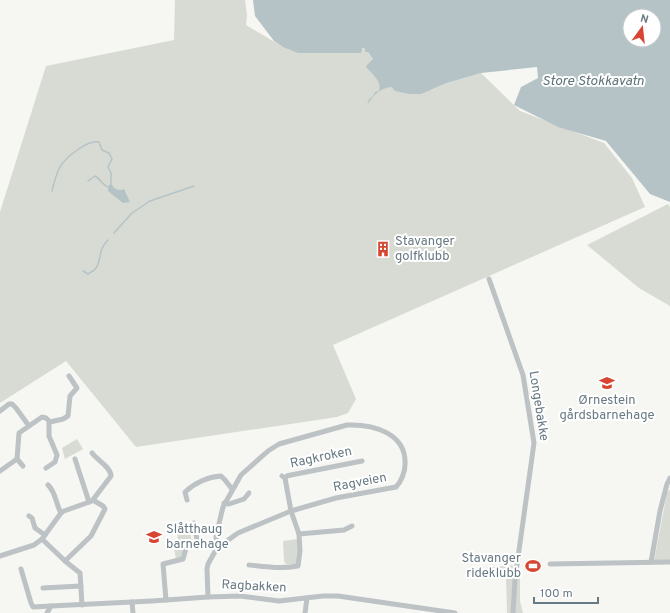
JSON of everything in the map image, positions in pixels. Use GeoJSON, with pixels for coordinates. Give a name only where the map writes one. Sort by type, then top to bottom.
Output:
{"type":"FeatureCollection","features":[{"type":"Feature","properties":{"kind":"street","name":"Longebakke"},"geometry":{"type":"LineString","coordinates":[[489,279],[523,375],[534,443],[515,579],[513,613]]}},
{"type":"Feature","properties":{"kind":"street"},"geometry":{"type":"LineString","coordinates":[[50,422],[64,419],[68,414],[70,396],[77,388],[69,376]]}},
{"type":"Feature","properties":{"kind":"street"},"geometry":{"type":"LineString","coordinates":[[0,411],[9,404],[12,404],[28,426]]}},
{"type":"Feature","properties":{"kind":"street"},"geometry":{"type":"LineString","coordinates":[[23,466],[18,459],[18,434],[42,417],[46,418],[50,422]]}},
{"type":"Feature","properties":{"kind":"street"},"geometry":{"type":"LineString","coordinates":[[46,468],[55,462],[57,456],[49,436],[50,422]]}},
{"type":"Feature","properties":{"kind":"street","name":"Ragveien"},"geometry":{"type":"LineString","coordinates":[[208,597],[207,568],[217,548],[238,533],[291,511],[336,498],[396,487],[400,482],[405,468],[404,448],[395,438],[377,429],[359,425],[347,425],[278,444],[241,475],[232,489],[224,503],[216,536],[217,548]]}},
{"type":"Feature","properties":{"kind":"street"},"geometry":{"type":"LineString","coordinates":[[0,556],[34,545],[44,537],[61,513],[91,501],[110,480],[111,472],[96,459],[92,453]]}},
{"type":"Feature","properties":{"kind":"street"},"geometry":{"type":"LineString","coordinates":[[0,471],[18,459]]}},
{"type":"Feature","properties":{"kind":"street"},"geometry":{"type":"LineString","coordinates":[[65,561],[91,536],[104,509],[103,506],[91,501],[75,459]]}},
{"type":"Feature","properties":{"kind":"street","name":"Ragkroken"},"geometry":{"type":"LineString","coordinates":[[249,565],[273,567],[298,566],[300,551],[299,534],[291,511],[284,477],[362,461]]}},
{"type":"Feature","properties":{"kind":"street"},"geometry":{"type":"LineString","coordinates":[[187,500],[185,492],[204,479],[221,476],[226,480],[232,489]]}},
{"type":"Feature","properties":{"kind":"street"},"geometry":{"type":"LineString","coordinates":[[651,562],[660,511],[670,478]]}},
{"type":"Feature","properties":{"kind":"street"},"geometry":{"type":"LineString","coordinates":[[48,485],[52,489],[58,509],[61,513]]}},
{"type":"Feature","properties":{"kind":"street"},"geometry":{"type":"LineString","coordinates":[[224,503],[229,504],[244,499],[249,493]]}},
{"type":"Feature","properties":{"kind":"street"},"geometry":{"type":"LineString","coordinates":[[29,516],[32,518],[35,528],[65,561],[80,573],[82,604]]}},
{"type":"Feature","properties":{"kind":"street"},"geometry":{"type":"LineString","coordinates":[[166,600],[162,564],[183,559],[186,548],[198,545],[194,523]]}},
{"type":"Feature","properties":{"kind":"street"},"geometry":{"type":"LineString","coordinates":[[299,534],[344,530],[352,526]]}},
{"type":"Feature","properties":{"kind":"street"},"geometry":{"type":"LineString","coordinates":[[550,564],[670,562]]}},
{"type":"Feature","properties":{"kind":"street","name":"Ragbakken"},"geometry":{"type":"LineString","coordinates":[[21,569],[33,607],[49,611],[82,604],[208,597],[240,596],[279,601],[323,596],[338,596],[420,611],[455,613]]}},
{"type":"Feature","properties":{"kind":"street"},"geometry":{"type":"LineString","coordinates":[[43,588],[81,586]]}},
{"type":"Feature","properties":{"kind":"street"},"geometry":{"type":"LineString","coordinates":[[305,613],[306,598]]}},
{"type":"Feature","properties":{"kind":"street"},"geometry":{"type":"LineString","coordinates":[[132,602],[133,613]]}},
{"type":"Feature","properties":{"kind":"shaded area","name":"Stavanger golfklubb"},"geometry":{"type":"Polygon","coordinates":[[[175,0],[245,0],[247,16],[246,25],[283,47],[361,53],[361,48],[365,48],[373,59],[376,77],[380,86],[383,88],[392,87],[431,90],[447,83],[481,73],[520,111],[604,143],[632,178],[645,207],[333,345],[356,399],[348,413],[337,417],[136,447],[66,361],[0,403],[0,212],[46,66],[174,40],[175,0]]]}},
{"type":"Feature","properties":{"kind":"shaded area"},"geometry":{"type":"Polygon","coordinates":[[[668,204],[670,207],[670,306],[639,288],[587,245],[668,204]]]}},
{"type":"Feature","properties":{"kind":"shaded area"},"geometry":{"type":"Polygon","coordinates":[[[77,439],[83,449],[65,459],[62,448],[77,439]]]}},
{"type":"Feature","properties":{"kind":"shaded area"},"geometry":{"type":"Polygon","coordinates":[[[670,489],[670,562],[654,561],[667,493],[670,489]]]}},
{"type":"Feature","properties":{"kind":"shaded area"},"geometry":{"type":"Polygon","coordinates":[[[189,524],[192,543],[179,546],[176,526],[189,524]]]}},
{"type":"Feature","properties":{"kind":"shaded area"},"geometry":{"type":"Polygon","coordinates":[[[298,539],[298,562],[296,564],[286,564],[284,561],[283,541],[298,539]]]}},
{"type":"Feature","properties":{"kind":"shaded area"},"geometry":{"type":"Polygon","coordinates":[[[184,547],[181,557],[176,559],[174,548],[184,547]]]}},
{"type":"Feature","properties":{"kind":"shaded area"},"geometry":{"type":"Polygon","coordinates":[[[512,565],[520,575],[520,601],[523,613],[507,613],[506,576],[487,574],[485,568],[512,565]]]}},
{"type":"Feature","properties":{"kind":"water","name":"Store Stokkavatn"},"geometry":{"type":"Polygon","coordinates":[[[253,0],[670,0],[670,202],[650,194],[606,141],[558,127],[514,105],[521,87],[538,78],[537,67],[481,73],[447,83],[421,94],[409,94],[395,91],[392,87],[377,93],[367,105],[369,99],[375,92],[379,91],[380,87],[376,78],[366,67],[373,59],[368,52],[365,52],[365,48],[362,48],[361,53],[298,53],[283,47],[274,41],[255,16],[253,0]]]}},
{"type":"Feature","properties":{"kind":"water"},"geometry":{"type":"Polygon","coordinates":[[[111,183],[116,189],[124,189],[130,202],[123,203],[108,191],[108,187],[111,183]]]}},
{"type":"Feature","properties":{"kind":"waterway"},"geometry":{"type":"LineString","coordinates":[[52,191],[57,173],[63,163],[77,150],[89,143],[94,142],[99,142],[102,150],[109,153],[112,159],[108,167],[111,173],[111,183]]}},
{"type":"Feature","properties":{"kind":"waterway"},"geometry":{"type":"LineString","coordinates":[[88,181],[95,176],[108,187]]}},
{"type":"Feature","properties":{"kind":"waterway"},"geometry":{"type":"LineString","coordinates":[[114,233],[132,213],[150,201],[194,186]]}},
{"type":"Feature","properties":{"kind":"waterway"},"geometry":{"type":"LineString","coordinates":[[83,271],[88,274],[95,269],[98,265],[101,250],[108,240]]}},
{"type":"Feature","properties":{"kind":"place","name":"Stavanger golfklubb"},"geometry":{"type":"Point","coordinates":[383,249]}},
{"type":"Feature","properties":{"kind":"place","name":"Ørnestein gårdsbarnehage"},"geometry":{"type":"Point","coordinates":[607,383]}},
{"type":"Feature","properties":{"kind":"place","name":"Slåtthaug barnehage"},"geometry":{"type":"Point","coordinates":[154,537]}},
{"type":"Feature","properties":{"kind":"place","name":"Stavanger rideklubb"},"geometry":{"type":"Point","coordinates":[533,566]}}]}
